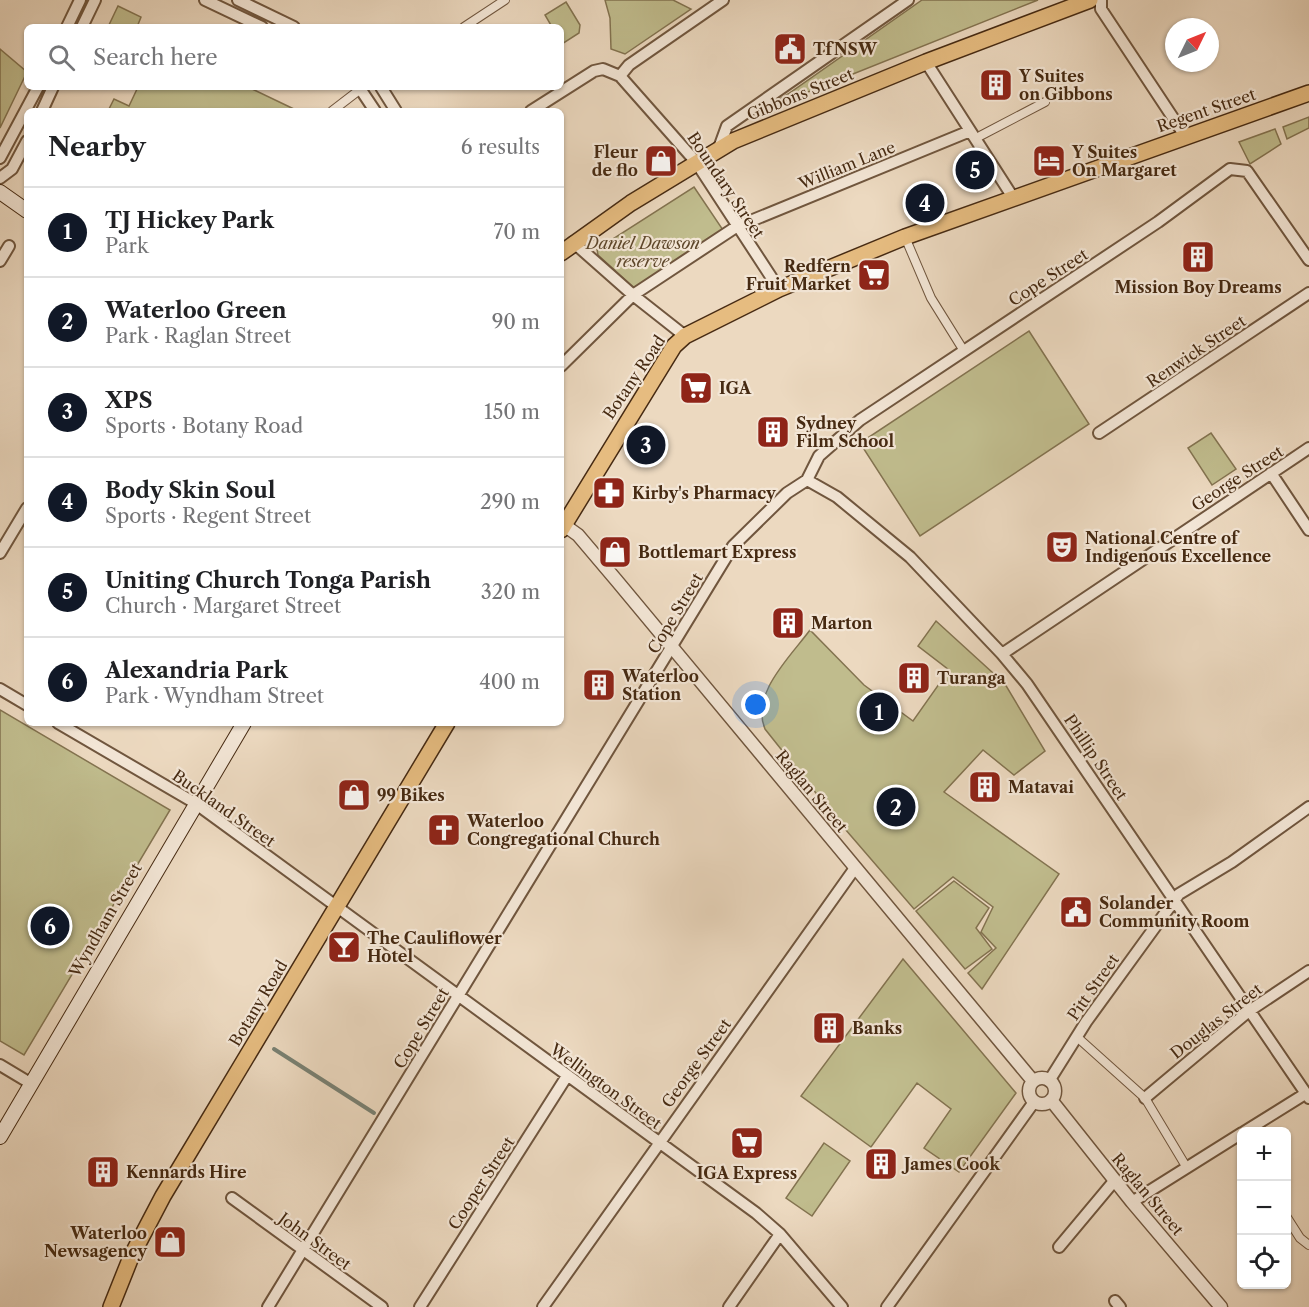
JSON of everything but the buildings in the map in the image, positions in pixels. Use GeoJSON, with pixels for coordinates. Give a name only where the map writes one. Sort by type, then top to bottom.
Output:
{"type":"FeatureCollection","features":[{"type":"Feature","properties":{"kind":"main road","name":"Gibbons Street"},"geometry":{"type":"LineString","coordinates":[[696,162],[719,148],[926,62],[1090,0]]}},
{"type":"Feature","properties":{"kind":"main road","name":"Regent Street"},"geometry":{"type":"LineString","coordinates":[[779,290],[905,237],[1309,93]]}},
{"type":"Feature","properties":{"kind":"main road"},"geometry":{"type":"LineString","coordinates":[[564,250],[573,242],[696,162]]}},
{"type":"Feature","properties":{"kind":"main road"},"geometry":{"type":"LineString","coordinates":[[0,192],[24,209]]}},
{"type":"Feature","properties":{"kind":"main road","name":"Botany Road"},"geometry":{"type":"LineString","coordinates":[[564,523],[674,346],[685,336],[779,290]]}},
{"type":"Feature","properties":{"kind":"main road","name":"Wyndham Street"},"geometry":{"type":"LineString","coordinates":[[0,1137],[242,726]]}},
{"type":"Feature","properties":{"kind":"main road","name":"Botany Road"},"geometry":{"type":"LineString","coordinates":[[111,1307],[131,1257],[163,1196],[445,726]]}},
{"type":"Feature","properties":{"kind":"street"},"geometry":{"type":"LineString","coordinates":[[68,24],[80,0]]}},
{"type":"Feature","properties":{"kind":"street"},"geometry":{"type":"LineString","coordinates":[[83,24],[95,0]]}},
{"type":"Feature","properties":{"kind":"street"},"geometry":{"type":"LineString","coordinates":[[205,0],[256,24]]}},
{"type":"Feature","properties":{"kind":"street"},"geometry":{"type":"LineString","coordinates":[[238,0],[288,24]]}},
{"type":"Feature","properties":{"kind":"street"},"geometry":{"type":"LineString","coordinates":[[469,24],[505,0]]}},
{"type":"Feature","properties":{"kind":"street"},"geometry":{"type":"LineString","coordinates":[[536,108],[586,76],[603,69],[620,76],[630,65],[723,0]]}},
{"type":"Feature","properties":{"kind":"street"},"geometry":{"type":"LineString","coordinates":[[719,148],[728,126],[908,0]]}},
{"type":"Feature","properties":{"kind":"street"},"geometry":{"type":"LineString","coordinates":[[1101,0],[1101,9],[1185,136]]}},
{"type":"Feature","properties":{"kind":"street"},"geometry":{"type":"LineString","coordinates":[[926,62],[975,134],[1014,199]]}},
{"type":"Feature","properties":{"kind":"street","name":"Boundary Street"},"geometry":{"type":"LineString","coordinates":[[620,76],[696,162],[736,227],[779,290]]}},
{"type":"Feature","properties":{"kind":"street"},"geometry":{"type":"LineString","coordinates":[[27,108],[36,90]]}},
{"type":"Feature","properties":{"kind":"street"},"geometry":{"type":"LineString","coordinates":[[43,108],[52,90]]}},
{"type":"Feature","properties":{"kind":"street"},"geometry":{"type":"LineString","coordinates":[[336,108],[350,99],[357,90]]}},
{"type":"Feature","properties":{"kind":"street"},"geometry":{"type":"LineString","coordinates":[[359,90],[373,108]]}},
{"type":"Feature","properties":{"kind":"street"},"geometry":{"type":"LineString","coordinates":[[383,90],[394,108]]}},
{"type":"Feature","properties":{"kind":"street"},"geometry":{"type":"LineString","coordinates":[[975,134],[1045,102]]}},
{"type":"Feature","properties":{"kind":"street"},"geometry":{"type":"LineString","coordinates":[[0,158],[24,113]]}},
{"type":"Feature","properties":{"kind":"street","name":"William Lane"},"geometry":{"type":"LineString","coordinates":[[564,363],[633,295],[736,227],[975,134]]}},
{"type":"Feature","properties":{"kind":"street"},"geometry":{"type":"LineString","coordinates":[[0,178],[12,169],[24,147]]}},
{"type":"Feature","properties":{"kind":"street","name":"Cope Street"},"geometry":{"type":"LineString","coordinates":[[268,1307],[733,546],[787,493],[807,480],[819,456],[833,442],[881,405],[1158,222],[1230,169],[1247,171],[1309,260]]}},
{"type":"Feature","properties":{"kind":"street"},"geometry":{"type":"LineString","coordinates":[[905,237],[931,298],[964,351]]}},
{"type":"Feature","properties":{"kind":"street"},"geometry":{"type":"LineString","coordinates":[[573,242],[633,295],[685,336]]}},
{"type":"Feature","properties":{"kind":"street"},"geometry":{"type":"LineString","coordinates":[[0,261],[9,246]]}},
{"type":"Feature","properties":{"kind":"street","name":"Renwick Street"},"geometry":{"type":"LineString","coordinates":[[1099,433],[1309,293]]}},
{"type":"Feature","properties":{"kind":"street","name":"George Street"},"geometry":{"type":"LineString","coordinates":[[1002,654],[1309,448]]}},
{"type":"Feature","properties":{"kind":"street"},"geometry":{"type":"LineString","coordinates":[[1271,473],[1309,530]]}},
{"type":"Feature","properties":{"kind":"street","name":"Phillip Street"},"geometry":{"type":"LineString","coordinates":[[807,480],[837,497],[910,557],[1002,654],[1052,718],[1307,1096]]}},
{"type":"Feature","properties":{"kind":"street"},"geometry":{"type":"LineString","coordinates":[[0,553],[24,513]]}},
{"type":"Feature","properties":{"kind":"street","name":"Raglan Street"},"geometry":{"type":"LineString","coordinates":[[564,527],[581,539],[1033,1081]]}},
{"type":"Feature","properties":{"kind":"street"},"geometry":{"type":"LineString","coordinates":[[0,689],[24,703]]}},
{"type":"Feature","properties":{"kind":"street","name":"Buckland Street"},"geometry":{"type":"LineString","coordinates":[[67,726],[195,803],[337,907]]}},
{"type":"Feature","properties":{"kind":"street","name":"Pitt Street"},"geometry":{"type":"LineString","coordinates":[[1049,1081],[1077,1037],[1174,899],[1309,807]]}},
{"type":"Feature","properties":{"kind":"street","name":"George Street"},"geometry":{"type":"LineString","coordinates":[[543,1307],[855,868]]}},
{"type":"Feature","properties":{"kind":"street","name":"Wellington Street"},"geometry":{"type":"LineString","coordinates":[[337,907],[756,1213],[780,1234],[842,1307]]}},
{"type":"Feature","properties":{"kind":"street","name":"Douglas Street"},"geometry":{"type":"LineString","coordinates":[[1145,1098],[1249,1011],[1309,971]]}},
{"type":"Feature","properties":{"kind":"street"},"geometry":{"type":"LineString","coordinates":[[1077,1037],[1145,1098],[1187,1168]]}},
{"type":"Feature","properties":{"kind":"street"},"geometry":{"type":"LineString","coordinates":[[0,1065],[30,1083]]}},
{"type":"Feature","properties":{"kind":"street","name":"Cooper Street"},"geometry":{"type":"LineString","coordinates":[[420,1307],[567,1076]]}},
{"type":"Feature","properties":{"kind":"street"},"geometry":{"type":"LineString","coordinates":[[1041,1078],[1049,1081],[1055,1092],[1051,1100],[1045,1104],[1034,1102],[1029,1092],[1033,1081],[1041,1078]]}},
{"type":"Feature","properties":{"kind":"street"},"geometry":{"type":"LineString","coordinates":[[1253,1127],[1307,1096]]}},
{"type":"Feature","properties":{"kind":"street","name":"Raglan Street"},"geometry":{"type":"LineString","coordinates":[[1051,1100],[1132,1202],[1221,1307]]}},
{"type":"Feature","properties":{"kind":"street"},"geometry":{"type":"LineString","coordinates":[[887,1307],[1034,1102]]}},
{"type":"Feature","properties":{"kind":"street"},"geometry":{"type":"LineString","coordinates":[[1132,1202],[1237,1136]]}},
{"type":"Feature","properties":{"kind":"street"},"geometry":{"type":"LineString","coordinates":[[1059,1247],[1115,1180]]}},
{"type":"Feature","properties":{"kind":"street","name":"John Street"},"geometry":{"type":"LineString","coordinates":[[232,1198],[382,1307]]}},
{"type":"Feature","properties":{"kind":"street"},"geometry":{"type":"LineString","coordinates":[[1291,1223],[1300,1238],[1309,1245]]}},
{"type":"Feature","properties":{"kind":"street"},"geometry":{"type":"LineString","coordinates":[[729,1307],[780,1234]]}},
{"type":"Feature","properties":{"kind":"green space"},"geometry":{"type":"Polygon","coordinates":[[[605,0],[673,0],[691,9],[625,54],[611,49],[610,18],[605,0]]]}},
{"type":"Feature","properties":{"kind":"green space"},"geometry":{"type":"Polygon","coordinates":[[[922,0],[1038,0],[758,112],[788,94],[922,0]]]}},
{"type":"Feature","properties":{"kind":"green space"},"geometry":{"type":"Polygon","coordinates":[[[566,2],[580,25],[579,33],[564,43],[564,24],[550,24],[545,15],[566,2]]]}},
{"type":"Feature","properties":{"kind":"green space"},"geometry":{"type":"Polygon","coordinates":[[[118,6],[141,17],[138,24],[109,24],[118,6]]]}},
{"type":"Feature","properties":{"kind":"green space"},"geometry":{"type":"Polygon","coordinates":[[[0,49],[24,69],[24,78],[0,128],[0,49]]]}},
{"type":"Feature","properties":{"kind":"green space"},"geometry":{"type":"Polygon","coordinates":[[[137,90],[254,90],[292,108],[110,108],[114,99],[129,106],[137,90]]]}},
{"type":"Feature","properties":{"kind":"green space"},"geometry":{"type":"Polygon","coordinates":[[[1309,117],[1309,128],[1287,139],[1283,127],[1309,117]]]}},
{"type":"Feature","properties":{"kind":"green space"},"geometry":{"type":"Polygon","coordinates":[[[1275,129],[1281,144],[1250,164],[1239,142],[1275,129]]]}},
{"type":"Feature","properties":{"kind":"green space","name":"Daniel Dawson reserve"},"geometry":{"type":"Polygon","coordinates":[[[694,187],[723,230],[640,288],[633,287],[598,255],[597,249],[694,187]]]}},
{"type":"Feature","properties":{"kind":"green space"},"geometry":{"type":"Polygon","coordinates":[[[1029,331],[1089,424],[920,536],[860,443],[1029,331]]]}},
{"type":"Feature","properties":{"kind":"green space"},"geometry":{"type":"Polygon","coordinates":[[[1211,433],[1236,469],[1212,485],[1188,448],[1211,433]]]}},
{"type":"Feature","properties":{"kind":"green space"},"geometry":{"type":"Polygon","coordinates":[[[936,621],[1005,684],[1045,751],[1014,775],[983,750],[944,792],[1059,874],[982,989],[968,973],[996,948],[981,932],[993,907],[953,877],[914,909],[839,822],[765,729],[762,716],[763,702],[775,676],[810,630],[864,685],[913,721],[949,670],[918,646],[936,621]]]}},
{"type":"Feature","properties":{"kind":"green space"},"geometry":{"type":"Polygon","coordinates":[[[0,710],[170,810],[24,1055],[0,1041],[0,710]]]}},
{"type":"Feature","properties":{"kind":"green space"},"geometry":{"type":"Polygon","coordinates":[[[954,881],[989,908],[976,928],[992,949],[965,969],[916,911],[954,881]]]}},
{"type":"Feature","properties":{"kind":"green space"},"geometry":{"type":"Polygon","coordinates":[[[903,959],[1016,1093],[959,1172],[924,1148],[951,1109],[917,1083],[871,1147],[801,1096],[903,959]]]}},
{"type":"Feature","properties":{"kind":"green space"},"geometry":{"type":"Polygon","coordinates":[[[824,1143],[850,1161],[812,1216],[786,1198],[824,1143]]]}},
{"type":"Feature","properties":{"kind":"waterway"},"geometry":{"type":"LineString","coordinates":[[274,1049],[374,1113]]}},
{"type":"Feature","properties":{"kind":"place","name":"TfNSW"},"geometry":{"type":"Point","coordinates":[790,49]}},
{"type":"Feature","properties":{"kind":"place","name":"Y Suites on Gibbons"},"geometry":{"type":"Point","coordinates":[996,85]}},
{"type":"Feature","properties":{"kind":"place","name":"Fleur de flo"},"geometry":{"type":"Point","coordinates":[661,161]}},
{"type":"Feature","properties":{"kind":"place","name":"Y Suites On Margaret"},"geometry":{"type":"Point","coordinates":[1049,161]}},
{"type":"Feature","properties":{"kind":"place","name":"Uniting Church Tonga Parish"},"geometry":{"type":"Point","coordinates":[975,170]}},
{"type":"Feature","properties":{"kind":"place","name":"Body Skin Soul"},"geometry":{"type":"Point","coordinates":[925,203]}},
{"type":"Feature","properties":{"kind":"place","name":"Mission Boy Dreams"},"geometry":{"type":"Point","coordinates":[1198,257]}},
{"type":"Feature","properties":{"kind":"place","name":"Redfern Fruit Market"},"geometry":{"type":"Point","coordinates":[874,275]}},
{"type":"Feature","properties":{"kind":"place","name":"IGA"},"geometry":{"type":"Point","coordinates":[696,388]}},
{"type":"Feature","properties":{"kind":"place","name":"Sydney Film School"},"geometry":{"type":"Point","coordinates":[773,432]}},
{"type":"Feature","properties":{"kind":"place","name":"XPS"},"geometry":{"type":"Point","coordinates":[646,445]}},
{"type":"Feature","properties":{"kind":"place","name":"Kirby's Pharmacy"},"geometry":{"type":"Point","coordinates":[609,493]}},
{"type":"Feature","properties":{"kind":"place","name":"National Centre of Indigenous Excellence"},"geometry":{"type":"Point","coordinates":[1062,547]}},
{"type":"Feature","properties":{"kind":"place","name":"Bottlemart Express"},"geometry":{"type":"Point","coordinates":[615,552]}},
{"type":"Feature","properties":{"kind":"place","name":"Marton"},"geometry":{"type":"Point","coordinates":[788,623]}},
{"type":"Feature","properties":{"kind":"place","name":"Turanga"},"geometry":{"type":"Point","coordinates":[914,678]}},
{"type":"Feature","properties":{"kind":"place","name":"Waterloo Station"},"geometry":{"type":"Point","coordinates":[599,685]}},
{"type":"Feature","properties":{"kind":"place","name":"TJ Hickey Park"},"geometry":{"type":"Point","coordinates":[879,712]}},
{"type":"Feature","properties":{"kind":"place","name":"Matavai"},"geometry":{"type":"Point","coordinates":[985,787]}},
{"type":"Feature","properties":{"kind":"place","name":"99 Bikes"},"geometry":{"type":"Point","coordinates":[354,795]}},
{"type":"Feature","properties":{"kind":"place","name":"Waterloo Green"},"geometry":{"type":"Point","coordinates":[896,807]}},
{"type":"Feature","properties":{"kind":"place","name":"Waterloo Congregational Church"},"geometry":{"type":"Point","coordinates":[444,830]}},
{"type":"Feature","properties":{"kind":"place","name":"Solander Community Room"},"geometry":{"type":"Point","coordinates":[1076,912]}},
{"type":"Feature","properties":{"kind":"place","name":"Alexandria Park"},"geometry":{"type":"Point","coordinates":[50,926]}},
{"type":"Feature","properties":{"kind":"place","name":"The Cauliflower Hotel"},"geometry":{"type":"Point","coordinates":[344,947]}},
{"type":"Feature","properties":{"kind":"place","name":"Banks"},"geometry":{"type":"Point","coordinates":[829,1028]}},
{"type":"Feature","properties":{"kind":"place","name":"IGA Express"},"geometry":{"type":"Point","coordinates":[747,1143]}},
{"type":"Feature","properties":{"kind":"place","name":"James Cook"},"geometry":{"type":"Point","coordinates":[881,1164]}},
{"type":"Feature","properties":{"kind":"place","name":"Kennards Hire"},"geometry":{"type":"Point","coordinates":[103,1172]}},
{"type":"Feature","properties":{"kind":"place","name":"Waterloo Newsagency"},"geometry":{"type":"Point","coordinates":[170,1242]}}]}
